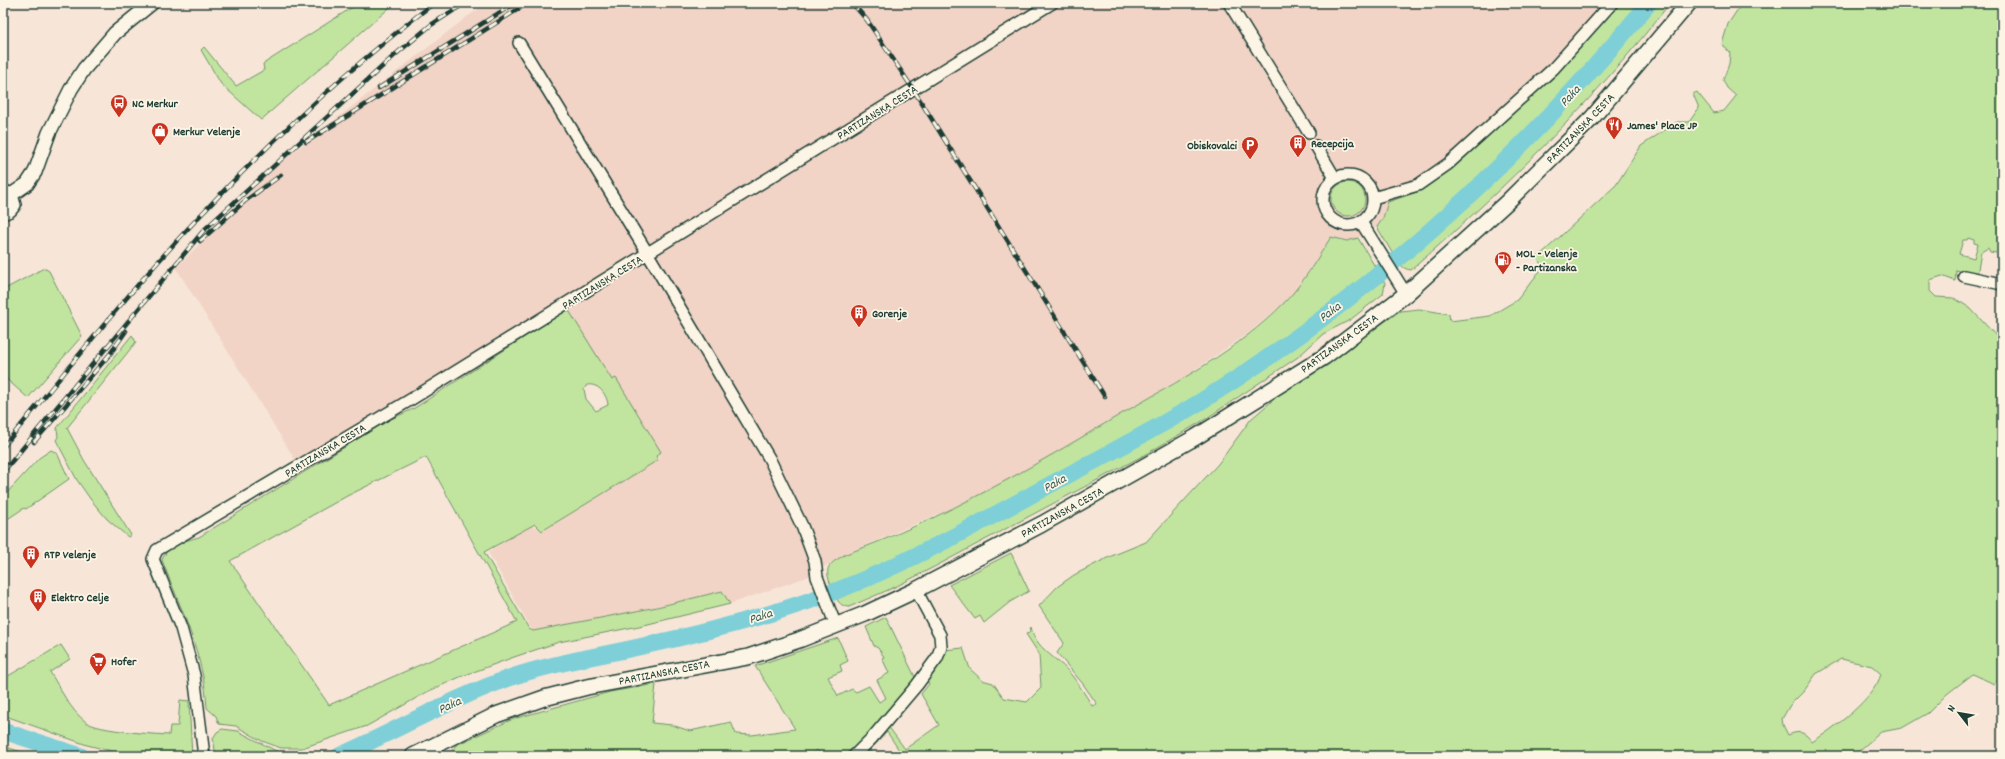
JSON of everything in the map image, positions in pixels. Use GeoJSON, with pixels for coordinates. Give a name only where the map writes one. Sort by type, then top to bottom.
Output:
{"type":"FeatureCollection","features":[{"type":"Feature","properties":{"kind":"main road","name":"PARTIZANSKA CESTA"},"geometry":{"type":"LineString","coordinates":[[413,756],[496,715],[544,698],[588,687],[748,657],[836,626],[916,590],[1042,524],[1196,437],[1324,357],[1406,294],[1506,203],[1592,118],[1689,3]]}},
{"type":"Feature","properties":{"kind":"street"},"geometry":{"type":"LineString","coordinates":[[3,213],[12,208],[14,201],[7,193],[28,184],[35,172],[52,126],[71,89],[84,69],[115,33],[152,3]]}},
{"type":"Feature","properties":{"kind":"street","name":"PARTIZANSKA CESTA"},"geometry":{"type":"LineString","coordinates":[[204,756],[194,674],[182,628],[153,559],[157,550],[410,400],[1052,3]]}},
{"type":"Feature","properties":{"kind":"street"},"geometry":{"type":"LineString","coordinates":[[1229,3],[1309,133]]}},
{"type":"Feature","properties":{"kind":"street"},"geometry":{"type":"LineString","coordinates":[[1373,198],[1418,185],[1448,164],[1553,69],[1612,3]]}},
{"type":"Feature","properties":{"kind":"street"},"geometry":{"type":"LineString","coordinates":[[519,43],[648,254],[769,458],[802,526],[815,562],[818,579],[836,626]]}},
{"type":"Feature","properties":{"kind":"street"},"geometry":{"type":"LineString","coordinates":[[1316,146],[1335,178]]}},
{"type":"Feature","properties":{"kind":"street"},"geometry":{"type":"LineString","coordinates":[[1346,175],[1358,177],[1369,186],[1373,198],[1370,212],[1361,222],[1345,225],[1334,221],[1327,214],[1323,205],[1323,196],[1326,188],[1335,178],[1346,175]]}},
{"type":"Feature","properties":{"kind":"street"},"geometry":{"type":"LineString","coordinates":[[1361,222],[1406,294]]}},
{"type":"Feature","properties":{"kind":"street"},"geometry":{"type":"LineString","coordinates":[[1964,276],[2002,284]]}},
{"type":"Feature","properties":{"kind":"street"},"geometry":{"type":"LineString","coordinates":[[854,756],[872,738],[917,685],[937,658],[940,647],[940,635],[916,590]]}},
{"type":"Feature","properties":{"kind":"shaded area"},"geometry":{"type":"Polygon","coordinates":[[[488,3],[1614,3],[1453,165],[1426,187],[1388,202],[1383,218],[1377,227],[1358,238],[1347,241],[1331,237],[1296,290],[1283,304],[1250,332],[1186,376],[1013,478],[975,498],[846,554],[807,577],[730,604],[722,591],[657,607],[533,632],[488,552],[529,525],[545,530],[661,458],[567,311],[304,474],[176,268],[278,164],[468,16],[488,3]]]}},
{"type":"Feature","properties":{"kind":"green space"},"geometry":{"type":"Polygon","coordinates":[[[359,3],[363,3],[361,8],[365,7],[369,3],[395,3],[261,120],[221,84],[201,50],[204,47],[236,86],[264,70],[263,64],[359,3]]]}},
{"type":"Feature","properties":{"kind":"green space"},"geometry":{"type":"Polygon","coordinates":[[[1617,3],[1645,3],[1617,38],[1526,136],[1461,197],[1394,256],[1377,227],[1383,218],[1388,202],[1426,187],[1453,165],[1617,3]]]}},
{"type":"Feature","properties":{"kind":"green space"},"geometry":{"type":"Polygon","coordinates":[[[1655,3],[1670,3],[1611,75],[1547,143],[1480,208],[1411,270],[1402,266],[1398,261],[1500,170],[1565,106],[1596,73],[1655,3]]]}},
{"type":"Feature","properties":{"kind":"green space"},"geometry":{"type":"Polygon","coordinates":[[[1742,3],[2002,3],[2002,254],[1990,252],[1988,248],[1981,252],[1977,276],[1956,270],[1955,281],[1942,276],[1930,280],[1930,291],[1936,297],[1954,298],[1970,308],[1998,338],[2002,376],[2002,675],[1994,684],[1973,674],[1947,694],[1928,713],[1902,728],[1881,732],[1861,749],[1857,756],[903,756],[887,732],[870,750],[873,756],[856,756],[888,726],[905,749],[939,725],[921,694],[929,684],[925,678],[944,650],[963,648],[970,669],[982,680],[993,683],[1004,698],[1027,702],[1041,688],[1039,654],[1026,634],[1029,633],[1031,627],[1033,634],[1041,647],[1069,672],[1092,706],[1097,704],[1083,684],[1057,653],[1064,643],[1039,606],[1057,587],[1074,575],[1109,557],[1146,542],[1218,464],[1251,419],[1280,394],[1400,311],[1419,309],[1449,314],[1450,321],[1490,316],[1517,300],[1543,267],[1537,258],[1616,185],[1641,146],[1677,122],[1689,122],[1699,108],[1693,94],[1697,92],[1714,113],[1724,111],[1736,96],[1727,88],[1723,80],[1729,64],[1730,53],[1722,44],[1728,24],[1742,3]],[[1968,238],[1967,240],[1963,240],[1959,254],[1974,258],[1978,244],[1974,243],[1974,240],[1968,238]],[[1841,659],[1816,674],[1804,691],[1790,705],[1782,719],[1788,735],[1799,732],[1807,736],[1812,742],[1852,712],[1871,693],[1881,674],[1872,666],[1841,659]]]}},
{"type":"Feature","properties":{"kind":"green space"},"geometry":{"type":"Polygon","coordinates":[[[1348,182],[1360,187],[1365,199],[1360,211],[1348,216],[1336,211],[1331,199],[1336,187],[1348,182]]]}},
{"type":"Feature","properties":{"kind":"green space"},"geometry":{"type":"Polygon","coordinates":[[[1331,237],[1347,241],[1358,238],[1377,270],[1322,314],[1227,381],[1166,418],[950,535],[916,552],[832,588],[828,575],[829,567],[846,554],[918,525],[987,491],[1164,390],[1247,336],[1291,296],[1309,272],[1331,237]]]}},
{"type":"Feature","properties":{"kind":"green space"},"geometry":{"type":"Polygon","coordinates":[[[44,268],[49,271],[82,336],[28,398],[3,376],[3,290],[44,268]]]}},
{"type":"Feature","properties":{"kind":"green space"},"geometry":{"type":"Polygon","coordinates":[[[1381,277],[1385,283],[1383,294],[1350,320],[1323,334],[1298,357],[1204,420],[1148,453],[895,587],[849,607],[842,605],[836,598],[835,596],[917,560],[1150,435],[1229,387],[1272,358],[1381,277]]]}},
{"type":"Feature","properties":{"kind":"green space"},"geometry":{"type":"Polygon","coordinates":[[[568,309],[612,380],[616,378],[661,452],[656,456],[658,460],[542,531],[535,524],[484,552],[529,629],[533,631],[657,607],[722,591],[730,604],[644,625],[559,642],[514,657],[460,677],[427,692],[367,726],[302,748],[281,748],[262,741],[236,726],[219,724],[216,716],[207,708],[205,688],[196,651],[184,614],[162,560],[168,550],[178,544],[199,537],[387,421],[413,409],[568,309]],[[587,385],[584,389],[586,399],[596,411],[608,405],[602,390],[595,386],[587,385]],[[426,457],[347,496],[230,561],[329,705],[517,622],[426,457]]]}},
{"type":"Feature","properties":{"kind":"green space"},"geometry":{"type":"Polygon","coordinates":[[[132,335],[136,342],[67,428],[84,460],[131,535],[128,537],[107,519],[91,500],[77,480],[56,440],[58,437],[57,428],[132,335]]]}},
{"type":"Feature","properties":{"kind":"green space"},"geometry":{"type":"Polygon","coordinates":[[[51,450],[57,453],[69,479],[26,509],[24,508],[3,522],[3,497],[39,458],[51,450]]]}},
{"type":"Feature","properties":{"kind":"green space"},"geometry":{"type":"Polygon","coordinates":[[[1011,553],[1029,591],[1010,602],[984,623],[980,616],[975,619],[949,585],[1011,553]]]}},
{"type":"Feature","properties":{"kind":"green space"},"geometry":{"type":"Polygon","coordinates":[[[886,617],[916,679],[849,756],[822,756],[817,750],[810,756],[448,756],[456,745],[513,719],[610,692],[656,684],[652,723],[672,725],[690,731],[731,722],[736,734],[752,735],[795,729],[755,666],[838,638],[848,661],[840,665],[842,671],[828,677],[838,696],[852,689],[856,692],[869,686],[879,702],[886,698],[877,680],[889,673],[882,658],[884,657],[878,648],[874,646],[866,627],[886,617]]]}},
{"type":"Feature","properties":{"kind":"green space"},"geometry":{"type":"Polygon","coordinates":[[[61,645],[70,659],[50,672],[70,705],[80,717],[92,725],[102,728],[138,733],[169,735],[170,726],[178,726],[180,700],[189,701],[192,756],[132,756],[87,745],[3,715],[3,679],[61,645]]]}},
{"type":"Feature","properties":{"kind":"green space"},"geometry":{"type":"Polygon","coordinates":[[[222,729],[238,731],[280,753],[264,756],[216,756],[213,738],[217,732],[222,729]]]}},
{"type":"Feature","properties":{"kind":"green space"},"geometry":{"type":"Polygon","coordinates":[[[3,746],[34,756],[3,756],[3,746]]]}},
{"type":"Feature","properties":{"kind":"waterway","name":"Paka"},"geometry":{"type":"LineString","coordinates":[[339,756],[448,704],[492,684],[515,676],[562,663],[627,650],[716,629],[789,608],[836,591],[942,543],[1181,413],[1263,361],[1324,317],[1384,270],[1441,221],[1549,116],[1649,3]]}},
{"type":"Feature","properties":{"kind":"waterway","name":"Paka"},"geometry":{"type":"LineString","coordinates":[[3,731],[81,756]]}},
{"type":"Feature","properties":{"kind":"railway"},"geometry":{"type":"LineString","coordinates":[[3,447],[170,248],[251,163],[340,80],[434,3]]}},
{"type":"Feature","properties":{"kind":"railway"},"geometry":{"type":"LineString","coordinates":[[3,472],[204,230],[396,54],[431,25],[465,3]]}},
{"type":"Feature","properties":{"kind":"railway"},"geometry":{"type":"LineString","coordinates":[[379,88],[515,3]]}},
{"type":"Feature","properties":{"kind":"railway"},"geometry":{"type":"LineString","coordinates":[[306,142],[528,3]]}},
{"type":"Feature","properties":{"kind":"railway"},"geometry":{"type":"LineString","coordinates":[[852,3],[867,20],[913,89],[1105,397]]}},
{"type":"Feature","properties":{"kind":"railway"},"geometry":{"type":"LineString","coordinates":[[200,241],[245,201],[281,175]]}},
{"type":"Feature","properties":{"kind":"railway"},"geometry":{"type":"LineString","coordinates":[[34,442],[110,354],[126,331]]}},
{"type":"Feature","properties":{"kind":"place","name":"NC Merkur"},"geometry":{"type":"Point","coordinates":[119,118]}},
{"type":"Feature","properties":{"kind":"place","name":"James' Place JP"},"geometry":{"type":"Point","coordinates":[1614,140]}},
{"type":"Feature","properties":{"kind":"place","name":"Merkur Velenje"},"geometry":{"type":"Point","coordinates":[160,146]}},
{"type":"Feature","properties":{"kind":"place","name":"Recepcija"},"geometry":{"type":"Point","coordinates":[1298,158]}},
{"type":"Feature","properties":{"kind":"place","name":"Obiskovalci"},"geometry":{"type":"Point","coordinates":[1250,160]}},
{"type":"Feature","properties":{"kind":"place","name":"MOL - Velenje - Partizanska"},"geometry":{"type":"Point","coordinates":[1503,275]}},
{"type":"Feature","properties":{"kind":"place","name":"Gorenje"},"geometry":{"type":"Point","coordinates":[859,328]}},
{"type":"Feature","properties":{"kind":"place","name":"RTP Velenje"},"geometry":{"type":"Point","coordinates":[31,569]}},
{"type":"Feature","properties":{"kind":"place","name":"Elektro Celje"},"geometry":{"type":"Point","coordinates":[38,612]}},
{"type":"Feature","properties":{"kind":"place","name":"Hofer"},"geometry":{"type":"Point","coordinates":[98,676]}}]}
